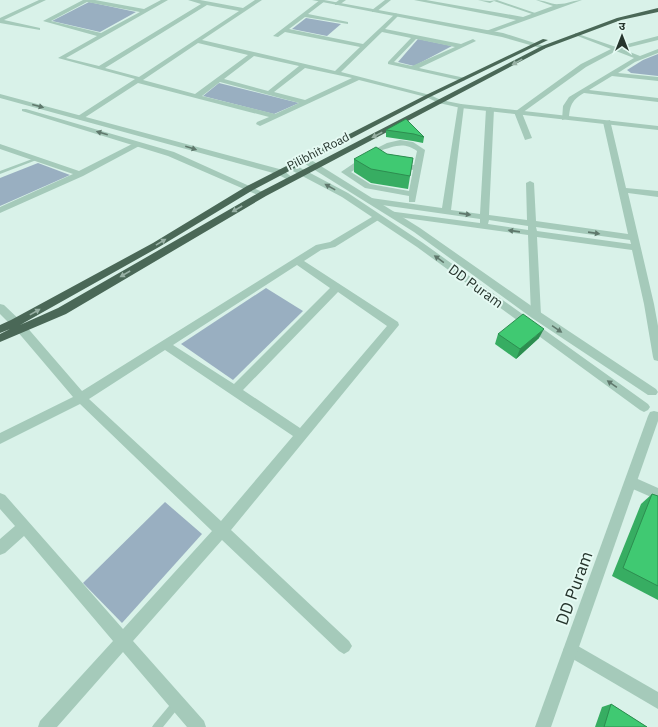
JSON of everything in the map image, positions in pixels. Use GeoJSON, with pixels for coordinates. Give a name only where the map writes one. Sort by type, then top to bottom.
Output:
{"type":"FeatureCollection","features":[{"type":"Feature","properties":{"kind":"highway"},"geometry":{"type":"LineString","coordinates":[[0,329],[18,326],[250,188],[428,96],[534,44],[606,17],[658,5]]}},
{"type":"Feature","properties":{"kind":"highway","name":"Pilibhit Road"},"geometry":{"type":"LineString","coordinates":[[0,338],[18,326],[62,311],[290,179],[316,167],[544,47],[619,19],[658,10]]}},
{"type":"Feature","properties":{"kind":"street"},"geometry":{"type":"LineString","coordinates":[[0,20],[43,0]]}},
{"type":"Feature","properties":{"kind":"street"},"geometry":{"type":"LineString","coordinates":[[102,35],[46,21],[87,0],[145,11]]}},
{"type":"Feature","properties":{"kind":"street"},"geometry":{"type":"LineString","coordinates":[[165,0],[61,58],[276,117]]}},
{"type":"Feature","properties":{"kind":"street"},"geometry":{"type":"LineString","coordinates":[[191,0],[245,10]]}},
{"type":"Feature","properties":{"kind":"street"},"geometry":{"type":"LineString","coordinates":[[82,118],[259,0]]}},
{"type":"Feature","properties":{"kind":"street"},"geometry":{"type":"LineString","coordinates":[[315,0],[488,32],[544,47]]}},
{"type":"Feature","properties":{"kind":"street"},"geometry":{"type":"LineString","coordinates":[[337,4],[343,0]]}},
{"type":"Feature","properties":{"kind":"street"},"geometry":{"type":"LineString","coordinates":[[374,11],[388,0]]}},
{"type":"Feature","properties":{"kind":"street"},"geometry":{"type":"LineString","coordinates":[[417,0],[523,18]]}},
{"type":"Feature","properties":{"kind":"street"},"geometry":{"type":"LineString","coordinates":[[539,0],[558,6]]}},
{"type":"Feature","properties":{"kind":"street"},"geometry":{"type":"LineString","coordinates":[[488,32],[523,18],[578,0]]}},
{"type":"Feature","properties":{"kind":"street"},"geometry":{"type":"LineString","coordinates":[[276,36],[322,1]]}},
{"type":"Feature","properties":{"kind":"street"},"geometry":{"type":"LineString","coordinates":[[100,68],[206,3]]}},
{"type":"Feature","properties":{"kind":"street"},"geometry":{"type":"LineString","coordinates":[[5,10],[16,13]]}},
{"type":"Feature","properties":{"kind":"street"},"geometry":{"type":"LineString","coordinates":[[304,15],[346,24]]}},
{"type":"Feature","properties":{"kind":"street"},"geometry":{"type":"LineString","coordinates":[[336,73],[396,15]]}},
{"type":"Feature","properties":{"kind":"street"},"geometry":{"type":"LineString","coordinates":[[340,29],[352,19]]}},
{"type":"Feature","properties":{"kind":"street"},"geometry":{"type":"LineString","coordinates":[[0,20],[38,29]]}},
{"type":"Feature","properties":{"kind":"street"},"geometry":{"type":"LineString","coordinates":[[284,30],[364,46]]}},
{"type":"Feature","properties":{"kind":"street"},"geometry":{"type":"LineString","coordinates":[[380,30],[461,46]]}},
{"type":"Feature","properties":{"kind":"street"},"geometry":{"type":"LineString","coordinates":[[328,39],[334,34]]}},
{"type":"Feature","properties":{"kind":"street"},"geometry":{"type":"LineString","coordinates":[[578,34],[639,58]]}},
{"type":"Feature","properties":{"kind":"street"},"geometry":{"type":"LineString","coordinates":[[415,37],[390,63],[463,79]]}},
{"type":"Feature","properties":{"kind":"street"},"geometry":{"type":"LineString","coordinates":[[518,112],[582,66],[615,49],[641,40],[658,38]]}},
{"type":"Feature","properties":{"kind":"street"},"geometry":{"type":"LineString","coordinates":[[197,41],[358,78],[428,96],[441,102],[461,106],[658,128]]}},
{"type":"Feature","properties":{"kind":"street"},"geometry":{"type":"LineString","coordinates":[[414,68],[473,41]]}},
{"type":"Feature","properties":{"kind":"street"},"geometry":{"type":"LineString","coordinates":[[565,118],[566,106],[571,98],[639,58],[658,51]]}},
{"type":"Feature","properties":{"kind":"street"},"geometry":{"type":"LineString","coordinates":[[197,96],[253,54]]}},
{"type":"Feature","properties":{"kind":"street"},"geometry":{"type":"LineString","coordinates":[[270,93],[303,66]]}},
{"type":"Feature","properties":{"kind":"street"},"geometry":{"type":"LineString","coordinates":[[611,74],[658,79]]}},
{"type":"Feature","properties":{"kind":"street"},"geometry":{"type":"LineString","coordinates":[[260,124],[358,78]]}},
{"type":"Feature","properties":{"kind":"street"},"geometry":{"type":"LineString","coordinates":[[219,80],[306,103]]}},
{"type":"Feature","properties":{"kind":"street"},"geometry":{"type":"LineString","coordinates":[[582,91],[658,100]]}},
{"type":"Feature","properties":{"kind":"street"},"geometry":{"type":"LineString","coordinates":[[0,96],[280,172],[290,179]]}},
{"type":"Feature","properties":{"kind":"street"},"geometry":{"type":"LineString","coordinates":[[0,103],[171,154],[263,194]]}},
{"type":"Feature","properties":{"kind":"street"},"geometry":{"type":"LineString","coordinates":[[446,212],[461,106]]}},
{"type":"Feature","properties":{"kind":"street"},"geometry":{"type":"LineString","coordinates":[[484,222],[490,109]]}},
{"type":"Feature","properties":{"kind":"street"},"geometry":{"type":"LineString","coordinates":[[518,112],[528,138]]}},
{"type":"Feature","properties":{"kind":"street"},"geometry":{"type":"LineString","coordinates":[[607,122],[636,248],[653,305],[658,357]]}},
{"type":"Feature","properties":{"kind":"street"},"geometry":{"type":"LineString","coordinates":[[412,194],[368,186],[344,172],[379,153],[393,143],[404,142],[414,144],[421,150],[412,194],[412,206]]}},
{"type":"Feature","properties":{"kind":"street"},"geometry":{"type":"LineString","coordinates":[[0,210],[80,174],[140,144]]}},
{"type":"Feature","properties":{"kind":"street"},"geometry":{"type":"LineString","coordinates":[[1,147],[80,174]]}},
{"type":"Feature","properties":{"kind":"street","name":"DD Puram"},"geometry":{"type":"LineString","coordinates":[[305,160],[391,213],[536,315],[655,392]]}},
{"type":"Feature","properties":{"kind":"street"},"geometry":{"type":"LineString","coordinates":[[389,164],[417,168]]}},
{"type":"Feature","properties":{"kind":"street","name":"DD Puram"},"geometry":{"type":"LineString","coordinates":[[292,166],[345,195],[652,413],[631,482],[543,727]]}},
{"type":"Feature","properties":{"kind":"street"},"geometry":{"type":"LineString","coordinates":[[530,183],[536,315]]}},
{"type":"Feature","properties":{"kind":"street"},"geometry":{"type":"LineString","coordinates":[[622,190],[658,194]]}},
{"type":"Feature","properties":{"kind":"street"},"geometry":{"type":"LineString","coordinates":[[371,201],[446,212],[484,222]]}},
{"type":"Feature","properties":{"kind":"street"},"geometry":{"type":"LineString","coordinates":[[391,213],[634,238]]}},
{"type":"Feature","properties":{"kind":"street"},"geometry":{"type":"LineString","coordinates":[[0,439],[81,398],[319,247],[332,245],[377,217]]}},
{"type":"Feature","properties":{"kind":"street"},"geometry":{"type":"LineString","coordinates":[[531,228],[636,248]]}},
{"type":"Feature","properties":{"kind":"street"},"geometry":{"type":"LineString","coordinates":[[46,727],[221,531],[394,325],[297,261]]}},
{"type":"Feature","properties":{"kind":"street"},"geometry":{"type":"LineString","coordinates":[[235,391],[337,287]]}},
{"type":"Feature","properties":{"kind":"street"},"geometry":{"type":"LineString","coordinates":[[0,308],[18,326],[81,398],[344,646]]}},
{"type":"Feature","properties":{"kind":"street"},"geometry":{"type":"LineString","coordinates":[[165,345],[302,435]]}},
{"type":"Feature","properties":{"kind":"street"},"geometry":{"type":"LineString","coordinates":[[652,413],[643,397],[655,392]]}},
{"type":"Feature","properties":{"kind":"street"},"geometry":{"type":"LineString","coordinates":[[631,482],[658,494]]}},
{"type":"Feature","properties":{"kind":"street"},"geometry":{"type":"LineString","coordinates":[[0,500],[198,727]]}},
{"type":"Feature","properties":{"kind":"street"},"geometry":{"type":"LineString","coordinates":[[0,548],[24,527]]}},
{"type":"Feature","properties":{"kind":"street"},"geometry":{"type":"LineString","coordinates":[[571,650],[658,701]]}},
{"type":"Feature","properties":{"kind":"lane"},"geometry":{"type":"LineString","coordinates":[[479,0],[490,2],[494,0],[536,14]]}},
{"type":"Feature","properties":{"kind":"lane"},"geometry":{"type":"LineString","coordinates":[[0,173],[37,159]]}},
{"type":"Feature","properties":{"kind":"lane"},"geometry":{"type":"LineString","coordinates":[[157,727],[177,703]]}},
{"type":"Feature","properties":{"kind":"shaded area"},"geometry":{"type":"Polygon","coordinates":[[[89,2],[136,12],[100,32],[52,21],[89,2]]]}},
{"type":"Feature","properties":{"kind":"shaded area"},"geometry":{"type":"Polygon","coordinates":[[[306,18],[341,24],[327,36],[292,29],[306,18]]]}},
{"type":"Feature","properties":{"kind":"shaded area"},"geometry":{"type":"Polygon","coordinates":[[[418,39],[452,46],[414,66],[398,62],[418,39]]]}},
{"type":"Feature","properties":{"kind":"shaded area"},"geometry":{"type":"Polygon","coordinates":[[[658,54],[658,76],[631,73],[627,70],[643,60],[658,54]]]}},
{"type":"Feature","properties":{"kind":"shaded area"},"geometry":{"type":"Polygon","coordinates":[[[219,83],[299,103],[274,114],[203,96],[219,83]]]}},
{"type":"Feature","properties":{"kind":"shaded area"},"geometry":{"type":"Polygon","coordinates":[[[38,163],[70,175],[0,206],[0,178],[38,163]]]}},
{"type":"Feature","properties":{"kind":"shaded area"},"geometry":{"type":"Polygon","coordinates":[[[266,288],[303,311],[233,380],[181,344],[266,288]]]}},
{"type":"Feature","properties":{"kind":"shaded area"},"geometry":{"type":"Polygon","coordinates":[[[165,502],[202,534],[122,623],[83,583],[165,502]]]}},
{"type":"Feature","properties":{"kind":"building"},"geometry":{"type":"Polygon","coordinates":[[[406,119],[424,137],[386,130],[406,119]]]}},
{"type":"Feature","properties":{"kind":"building"},"geometry":{"type":"Polygon","coordinates":[[[376,147],[387,154],[413,158],[410,176],[371,169],[354,159],[376,147]]]}},
{"type":"Feature","properties":{"kind":"building"},"geometry":{"type":"Polygon","coordinates":[[[523,314],[544,329],[520,349],[498,334],[523,314]]]}},
{"type":"Feature","properties":{"kind":"building"},"geometry":{"type":"Polygon","coordinates":[[[652,494],[658,496],[658,586],[623,568],[652,494]]]}},
{"type":"Feature","properties":{"kind":"building"},"geometry":{"type":"Polygon","coordinates":[[[611,704],[647,727],[604,727],[611,704]]]}}]}
